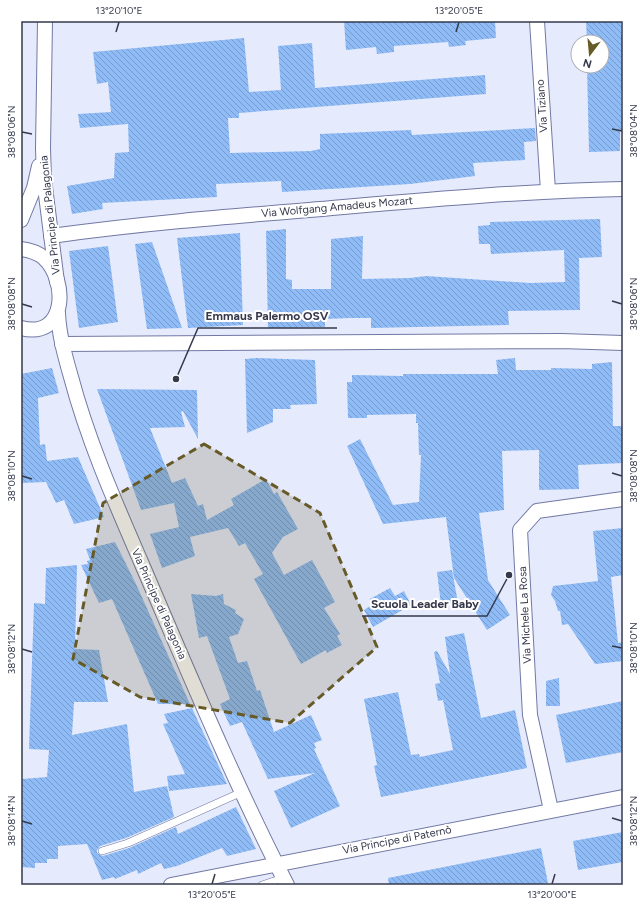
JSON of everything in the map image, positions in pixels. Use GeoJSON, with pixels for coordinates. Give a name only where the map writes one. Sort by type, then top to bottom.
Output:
{"type":"FeatureCollection","features":[{"type":"Feature","properties":{"kind":"street","name":"Via Principe di Palagonia"},"geometry":{"type":"LineString","coordinates":[[45,21],[42,148],[44,179],[57,282],[59,301],[58,313],[62,344],[81,413],[109,487],[242,792],[285,882]]}},
{"type":"Feature","properties":{"kind":"street","name":"Via Tiziano"},"geometry":{"type":"LineString","coordinates":[[537,21],[548,190]]}},
{"type":"Feature","properties":{"kind":"street","name":"Via Principe di Palagonia"},"geometry":{"type":"LineString","coordinates":[[21,220],[34,188],[42,148]]}},
{"type":"Feature","properties":{"kind":"street","name":"Via Wolfgang Amadeus Mozart"},"geometry":{"type":"LineString","coordinates":[[51,236],[152,224],[548,190],[623,189]]}},
{"type":"Feature","properties":{"kind":"street"},"geometry":{"type":"LineString","coordinates":[[21,249],[43,257],[54,273],[57,282]]}},
{"type":"Feature","properties":{"kind":"street"},"geometry":{"type":"LineString","coordinates":[[21,337],[49,325],[58,313]]}},
{"type":"Feature","properties":{"kind":"street"},"geometry":{"type":"LineString","coordinates":[[21,328],[34,329],[49,325]]}},
{"type":"Feature","properties":{"kind":"street"},"geometry":{"type":"LineString","coordinates":[[62,344],[546,341],[623,343]]}},
{"type":"Feature","properties":{"kind":"street","name":"Via Michele La Rosa"},"geometry":{"type":"LineString","coordinates":[[551,810],[530,715],[520,530],[537,512],[623,499]]}},
{"type":"Feature","properties":{"kind":"street","name":"Via Principe di Paternò"},"geometry":{"type":"LineString","coordinates":[[171,885],[623,797]]}},
{"type":"Feature","properties":{"kind":"lane"},"geometry":{"type":"LineString","coordinates":[[102,851],[128,843],[242,792]]}},
{"type":"Feature","properties":{"kind":"lane"},"geometry":{"type":"LineString","coordinates":[[262,885],[285,882]]}},
{"type":"Feature","properties":{"kind":"highlighted area"},"geometry":{"type":"Polygon","coordinates":[[[204,444],[320,513],[377,647],[290,723],[140,697],[73,659],[103,503],[204,444]]]}},
{"type":"Feature","properties":{"kind":"building"},"geometry":{"type":"Polygon","coordinates":[[[344,21],[495,21],[496,38],[465,41],[466,45],[449,47],[448,42],[394,46],[394,52],[377,54],[376,47],[346,50],[344,21]]]}},
{"type":"Feature","properties":{"kind":"building"},"geometry":{"type":"Polygon","coordinates":[[[586,21],[621,21],[621,35],[623,35],[623,90],[621,90],[622,131],[620,131],[620,151],[589,152],[587,74],[610,74],[610,34],[587,34],[586,21]]]}},
{"type":"Feature","properties":{"kind":"building"},"geometry":{"type":"Polygon","coordinates":[[[244,38],[249,92],[281,90],[278,46],[312,43],[315,88],[485,75],[486,94],[239,113],[239,118],[228,118],[230,153],[311,151],[320,149],[320,134],[411,130],[412,135],[535,128],[536,141],[524,142],[525,160],[473,163],[475,176],[410,184],[282,192],[281,181],[216,184],[217,197],[102,203],[103,209],[72,214],[67,186],[114,178],[115,153],[129,152],[128,124],[80,128],[78,114],[111,112],[108,82],[97,84],[93,52],[244,38]]]}},
{"type":"Feature","properties":{"kind":"building"},"geometry":{"type":"Polygon","coordinates":[[[600,219],[602,257],[579,258],[580,310],[508,311],[509,325],[371,328],[371,318],[350,318],[325,319],[325,327],[268,328],[266,231],[286,229],[286,279],[292,280],[292,289],[331,289],[331,239],[363,236],[362,279],[410,278],[426,276],[530,283],[565,282],[564,250],[491,254],[490,244],[479,244],[478,226],[490,225],[490,222],[600,219]]]}},
{"type":"Feature","properties":{"kind":"building"},"geometry":{"type":"Polygon","coordinates":[[[240,233],[243,325],[188,328],[177,238],[240,233]]]}},
{"type":"Feature","properties":{"kind":"building"},"geometry":{"type":"Polygon","coordinates":[[[152,242],[182,328],[147,329],[135,244],[152,242]]]}},
{"type":"Feature","properties":{"kind":"building"},"geometry":{"type":"Polygon","coordinates":[[[108,246],[118,322],[79,328],[69,251],[108,246]]]}},
{"type":"Feature","properties":{"kind":"building"},"geometry":{"type":"Polygon","coordinates":[[[515,358],[516,370],[551,370],[551,368],[592,369],[592,364],[612,362],[613,426],[623,426],[623,463],[578,465],[579,489],[539,490],[539,450],[502,451],[504,510],[479,513],[488,580],[510,615],[487,630],[454,578],[446,517],[383,524],[347,446],[360,439],[393,505],[419,502],[421,455],[419,455],[418,423],[416,423],[416,414],[367,415],[367,418],[348,418],[347,382],[352,382],[352,375],[403,376],[403,374],[498,374],[496,360],[515,358]]]}},
{"type":"Feature","properties":{"kind":"building"},"geometry":{"type":"Polygon","coordinates":[[[245,359],[315,360],[317,404],[290,405],[291,409],[273,409],[273,422],[247,433],[245,359]]]}},
{"type":"Feature","properties":{"kind":"building"},"geometry":{"type":"Polygon","coordinates":[[[52,368],[59,393],[38,398],[40,445],[45,444],[47,461],[78,457],[104,517],[74,524],[64,500],[56,503],[46,482],[21,483],[21,374],[52,368]]]}},
{"type":"Feature","properties":{"kind":"building"},"geometry":{"type":"Polygon","coordinates":[[[97,389],[197,390],[198,439],[183,411],[181,412],[185,427],[150,428],[172,483],[185,478],[198,506],[203,504],[207,520],[234,505],[231,499],[266,479],[274,494],[277,492],[298,529],[283,537],[272,553],[284,575],[312,560],[335,602],[324,608],[340,634],[337,636],[342,645],[327,653],[326,650],[301,664],[254,579],[263,574],[245,543],[239,546],[228,528],[190,537],[195,556],[162,568],[150,534],[179,527],[174,503],[141,510],[97,389]]]}},
{"type":"Feature","properties":{"kind":"building"},"geometry":{"type":"Polygon","coordinates":[[[623,528],[623,575],[611,577],[618,643],[623,642],[623,661],[595,664],[568,624],[562,625],[560,611],[558,611],[555,601],[551,595],[553,586],[598,581],[593,531],[623,528]]]}},
{"type":"Feature","properties":{"kind":"building"},"geometry":{"type":"Polygon","coordinates":[[[115,542],[136,584],[190,704],[158,704],[112,599],[99,603],[81,565],[88,564],[87,561],[90,560],[86,549],[115,542]]]}},
{"type":"Feature","properties":{"kind":"building"},"geometry":{"type":"Polygon","coordinates":[[[77,565],[75,649],[99,650],[108,702],[74,702],[72,735],[127,724],[134,792],[167,786],[174,817],[126,838],[100,846],[97,853],[103,856],[129,848],[176,827],[178,834],[236,807],[256,849],[227,856],[222,848],[177,866],[164,869],[161,863],[138,874],[137,870],[115,879],[114,877],[102,880],[87,844],[58,846],[58,859],[47,859],[47,863],[35,863],[35,868],[21,867],[22,779],[47,777],[49,750],[29,749],[34,603],[45,604],[46,568],[77,565]]]}},
{"type":"Feature","properties":{"kind":"building"},"geometry":{"type":"Polygon","coordinates":[[[452,570],[458,603],[441,605],[437,572],[452,570]]]}},
{"type":"Feature","properties":{"kind":"building"},"geometry":{"type":"Polygon","coordinates":[[[390,588],[395,596],[404,591],[411,605],[373,627],[364,610],[373,604],[370,599],[390,588]]]}},
{"type":"Feature","properties":{"kind":"building"},"geometry":{"type":"Polygon","coordinates":[[[191,594],[216,596],[223,594],[224,604],[236,610],[235,613],[244,619],[238,634],[229,637],[238,663],[247,661],[257,691],[260,690],[274,732],[311,715],[322,740],[314,743],[316,748],[314,749],[340,806],[291,828],[274,791],[315,773],[268,779],[242,722],[230,726],[220,704],[230,699],[207,636],[199,638],[191,594]]]}},
{"type":"Feature","properties":{"kind":"building"},"geometry":{"type":"Polygon","coordinates":[[[464,633],[481,718],[515,710],[527,768],[381,797],[374,766],[377,765],[364,699],[398,692],[411,755],[419,754],[420,757],[453,750],[443,700],[438,701],[435,684],[440,683],[434,652],[437,651],[450,674],[445,637],[464,633]]]}},
{"type":"Feature","properties":{"kind":"building"},"geometry":{"type":"Polygon","coordinates":[[[559,678],[560,706],[546,706],[546,681],[559,678]]]}},
{"type":"Feature","properties":{"kind":"building"},"geometry":{"type":"Polygon","coordinates":[[[623,701],[623,752],[566,763],[556,715],[623,701]]]}},
{"type":"Feature","properties":{"kind":"building"},"geometry":{"type":"Polygon","coordinates":[[[192,708],[227,784],[169,791],[167,776],[185,774],[163,724],[168,723],[164,714],[192,708]]]}},
{"type":"Feature","properties":{"kind":"building"},"geometry":{"type":"Polygon","coordinates":[[[623,832],[623,862],[578,870],[573,841],[623,832]]]}},
{"type":"Feature","properties":{"kind":"building"},"geometry":{"type":"Polygon","coordinates":[[[541,848],[548,883],[536,885],[389,885],[388,878],[541,848]]]}},
{"type":"Feature","properties":{"kind":"place","name":"Emmaus Palermo OSV"},"geometry":{"type":"Point","coordinates":[176,379]}},
{"type":"Feature","properties":{"kind":"place","name":"Scuola Leader Baby"},"geometry":{"type":"Point","coordinates":[509,575]}}]}
